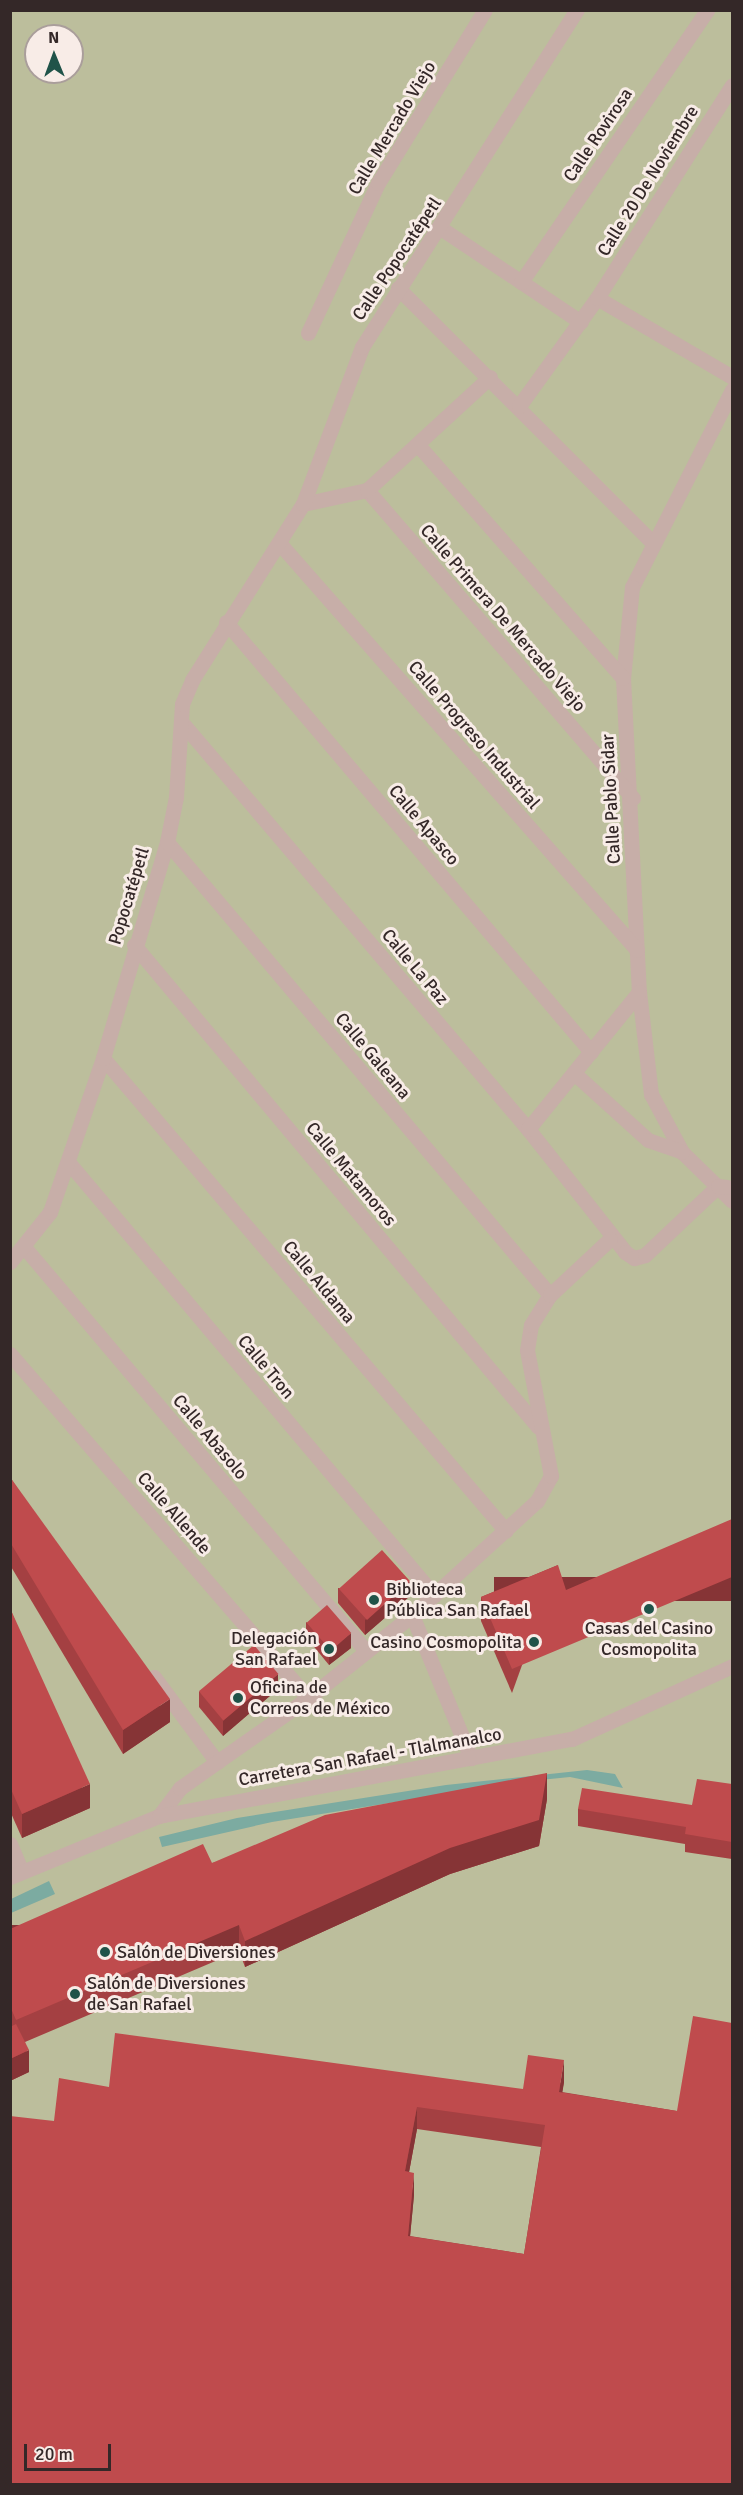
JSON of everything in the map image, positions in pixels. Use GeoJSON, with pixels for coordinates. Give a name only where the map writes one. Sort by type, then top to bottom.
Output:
{"type":"FeatureCollection","features":[{"type":"Feature","properties":{"kind":"street","name":"Calle Mercado Viejo"},"geometry":{"type":"LineString","coordinates":[[308,333],[378,183],[485,10]]}},
{"type":"Feature","properties":{"kind":"street","name":"Calle Popocatépetl"},"geometry":{"type":"LineString","coordinates":[[281,545],[303,504],[362,347],[398,288],[442,229],[577,10]]}},
{"type":"Feature","properties":{"kind":"street","name":"Calle Rovirosa"},"geometry":{"type":"LineString","coordinates":[[521,282],[707,10]]}},
{"type":"Feature","properties":{"kind":"street","name":"Calle 20 De Noviembre"},"geometry":{"type":"LineString","coordinates":[[519,406],[597,298],[732,85]]}},
{"type":"Feature","properties":{"kind":"street"},"geometry":{"type":"LineString","coordinates":[[442,229],[581,322]]}},
{"type":"Feature","properties":{"kind":"street"},"geometry":{"type":"LineString","coordinates":[[398,288],[490,377],[652,542]]}},
{"type":"Feature","properties":{"kind":"street"},"geometry":{"type":"LineString","coordinates":[[597,298],[732,377]]}},
{"type":"Feature","properties":{"kind":"street"},"geometry":{"type":"LineString","coordinates":[[303,504],[367,490],[490,377]]}},
{"type":"Feature","properties":{"kind":"street","name":"Calle Pablo Sidar"},"geometry":{"type":"LineString","coordinates":[[732,390],[652,542],[632,587],[623,678],[633,798],[639,992],[651,1094],[682,1152],[725,1187],[732,1201]]}},
{"type":"Feature","properties":{"kind":"street"},"geometry":{"type":"LineString","coordinates":[[418,445],[623,678]]}},
{"type":"Feature","properties":{"kind":"street","name":"Calle Primera De Mercado Viejo"},"geometry":{"type":"LineString","coordinates":[[367,490],[633,798]]}},
{"type":"Feature","properties":{"kind":"street","name":"Popocatépetl"},"geometry":{"type":"LineString","coordinates":[[10,1263],[25,1248],[50,1212],[69,1163],[103,1058],[134,945],[167,842],[184,725],[182,704],[226,622],[281,545]]}},
{"type":"Feature","properties":{"kind":"street","name":"Calle Progreso Industrial"},"geometry":{"type":"LineString","coordinates":[[281,545],[637,950]]}},
{"type":"Feature","properties":{"kind":"street","name":"Calle Apasco"},"geometry":{"type":"LineString","coordinates":[[226,622],[591,1052]]}},
{"type":"Feature","properties":{"kind":"street","name":"Calle La Paz"},"geometry":{"type":"LineString","coordinates":[[184,725],[528,1129],[610,1239],[634,1258],[645,1255],[725,1187]]}},
{"type":"Feature","properties":{"kind":"street","name":"Calle Galeana"},"geometry":{"type":"LineString","coordinates":[[167,842],[550,1295]]}},
{"type":"Feature","properties":{"kind":"street","name":"Calle Matamoros"},"geometry":{"type":"LineString","coordinates":[[134,945],[538,1427]]}},
{"type":"Feature","properties":{"kind":"street"},"geometry":{"type":"LineString","coordinates":[[528,1129],[575,1074],[639,992]]}},
{"type":"Feature","properties":{"kind":"street","name":"Calle Aldama"},"geometry":{"type":"LineString","coordinates":[[103,1058],[506,1531]]}},
{"type":"Feature","properties":{"kind":"street"},"geometry":{"type":"LineString","coordinates":[[575,1074],[648,1140],[682,1152]]}},
{"type":"Feature","properties":{"kind":"street","name":"Calle Tron"},"geometry":{"type":"LineString","coordinates":[[69,1163],[434,1595]]}},
{"type":"Feature","properties":{"kind":"street"},"geometry":{"type":"LineString","coordinates":[[159,1816],[180,1788],[308,1698],[412,1615],[537,1501],[551,1476],[538,1427],[527,1350],[531,1325],[550,1295],[610,1239]]}},
{"type":"Feature","properties":{"kind":"street","name":"Calle Abasolo"},"geometry":{"type":"LineString","coordinates":[[25,1248],[366,1651]]}},
{"type":"Feature","properties":{"kind":"street","name":"Calle Allende"},"geometry":{"type":"LineString","coordinates":[[10,1354],[308,1698]]}},
{"type":"Feature","properties":{"kind":"street"},"geometry":{"type":"LineString","coordinates":[[412,1615],[471,1758]]}},
{"type":"Feature","properties":{"kind":"street"},"geometry":{"type":"LineString","coordinates":[[146,1666],[218,1762]]}},
{"type":"Feature","properties":{"kind":"street","name":"Carretera San Rafael - Tlalmanalco"},"geometry":{"type":"LineString","coordinates":[[16,1874],[159,1816],[573,1739],[732,1666]]}},
{"type":"Feature","properties":{"kind":"street"},"geometry":{"type":"LineString","coordinates":[[10,1844],[16,1874]]}},
{"type":"Feature","properties":{"kind":"green space"},"geometry":{"type":"Polygon","coordinates":[[[11,11],[732,11],[732,2484],[11,2484],[11,11]]]}},
{"type":"Feature","properties":{"kind":"water"},"geometry":{"type":"Polygon","coordinates":[[[587,1770],[615,1774],[623,1788],[570,1777],[520,1782],[272,1822],[162,1847],[159,1837],[237,1818],[446,1785],[587,1770]]]}},
{"type":"Feature","properties":{"kind":"water"},"geometry":{"type":"Polygon","coordinates":[[[49,1881],[55,1894],[11,1913],[11,1899],[49,1881]]]}},
{"type":"Feature","properties":{"kind":"building"},"geometry":{"type":"Polygon","coordinates":[[[10,1477],[170,1699],[123,1730],[10,1542],[10,1477]]]}},
{"type":"Feature","properties":{"kind":"building"},"geometry":{"type":"Polygon","coordinates":[[[732,1519],[732,1577],[512,1669],[481,1597],[558,1565],[566,1590],[732,1519]]]}},
{"type":"Feature","properties":{"kind":"building","name":"Biblioteca Pública San Rafael"},"geometry":{"type":"Polygon","coordinates":[[[382,1550],[410,1581],[367,1620],[339,1589],[382,1550]]]}},
{"type":"Feature","properties":{"kind":"building"},"geometry":{"type":"Polygon","coordinates":[[[327,1605],[351,1633],[331,1651],[307,1623],[327,1605]]]}},
{"type":"Feature","properties":{"kind":"building"},"geometry":{"type":"Polygon","coordinates":[[[10,1608],[90,1784],[22,1814],[10,1787],[10,1608]]]}},
{"type":"Feature","properties":{"kind":"building"},"geometry":{"type":"Polygon","coordinates":[[[254,1645],[278,1674],[223,1720],[199,1691],[254,1645]]]}},
{"type":"Feature","properties":{"kind":"building"},"geometry":{"type":"Polygon","coordinates":[[[547,1773],[539,1820],[450,1848],[245,1941],[239,1925],[16,2020],[10,2006],[10,1929],[203,1844],[212,1863],[325,1815],[547,1773]]]}},
{"type":"Feature","properties":{"kind":"building"},"geometry":{"type":"Polygon","coordinates":[[[697,1779],[732,1784],[732,1842],[685,1834],[686,1827],[578,1809],[582,1788],[692,1805],[697,1779]]]}},
{"type":"Feature","properties":{"kind":"building"},"geometry":{"type":"Polygon","coordinates":[[[693,2016],[732,2023],[732,2484],[10,2484],[10,2116],[54,2121],[59,2078],[109,2087],[115,2033],[523,2089],[528,2055],[564,2060],[559,2092],[677,2111],[693,2016]],[[417,2107],[405,2171],[414,2173],[408,2236],[524,2254],[545,2125],[417,2107]]]}},
{"type":"Feature","properties":{"kind":"building"},"geometry":{"type":"Polygon","coordinates":[[[16,2024],[29,2050],[10,2059],[10,2027],[16,2024]]]}},
{"type":"Feature","properties":{"kind":"place","name":"Biblioteca Pública San Rafael"},"geometry":{"type":"Point","coordinates":[374,1600]}},
{"type":"Feature","properties":{"kind":"place","name":"Casas del Casino Cosmopolita"},"geometry":{"type":"Point","coordinates":[649,1609]}},
{"type":"Feature","properties":{"kind":"place","name":"Casino Cosmopolita"},"geometry":{"type":"Point","coordinates":[534,1642]}},
{"type":"Feature","properties":{"kind":"place","name":"Delegación San Rafael"},"geometry":{"type":"Point","coordinates":[329,1649]}},
{"type":"Feature","properties":{"kind":"place","name":"Oficina de Correos de México"},"geometry":{"type":"Point","coordinates":[238,1698]}},
{"type":"Feature","properties":{"kind":"place","name":"Salón de Diversiones"},"geometry":{"type":"Point","coordinates":[105,1952]}},
{"type":"Feature","properties":{"kind":"place","name":"Salón de Diversiones de San Rafael"},"geometry":{"type":"Point","coordinates":[75,1994]}}]}
